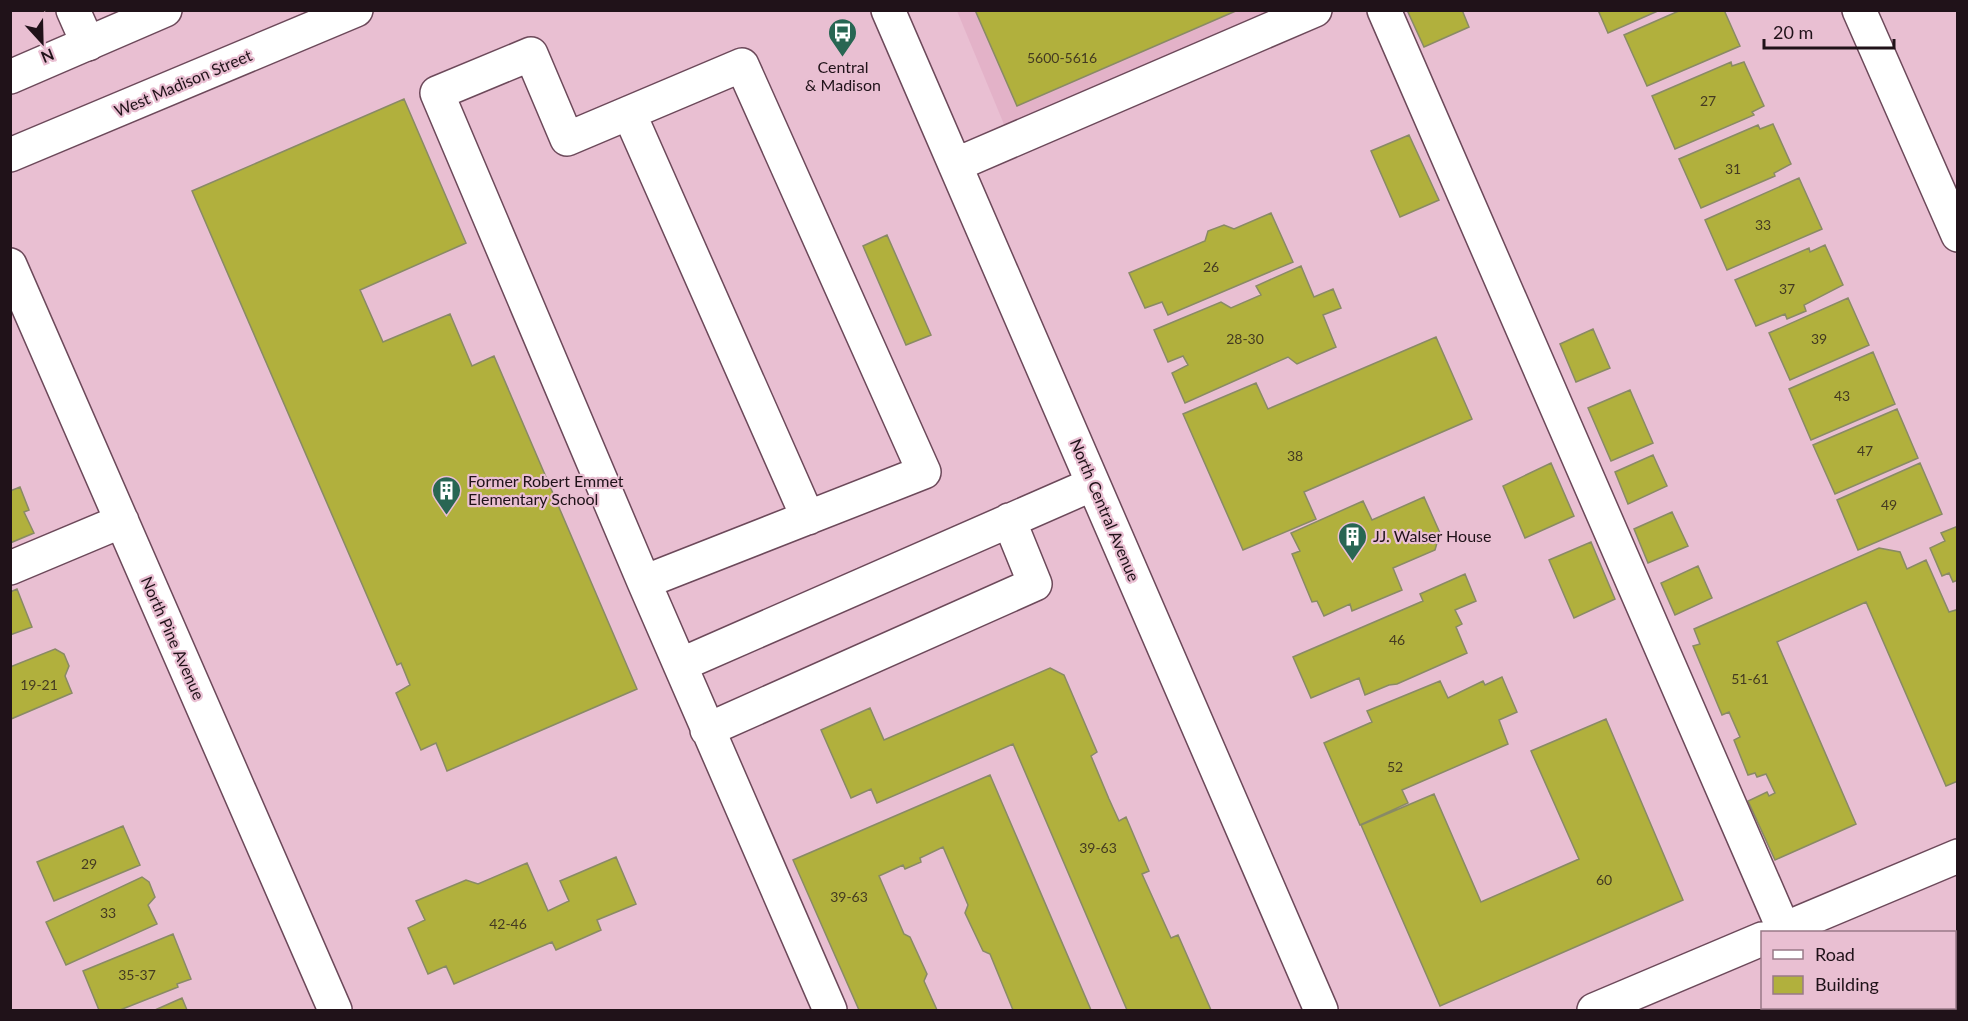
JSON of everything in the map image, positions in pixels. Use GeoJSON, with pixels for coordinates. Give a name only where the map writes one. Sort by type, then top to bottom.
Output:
{"type":"FeatureCollection","features":[{"type":"Feature","properties":{"kind":"street"},"geometry":{"type":"LineString","coordinates":[[74,10],[88,44]]}},
{"type":"Feature","properties":{"kind":"street"},"geometry":{"type":"LineString","coordinates":[[10,77],[165,10]]}},
{"type":"Feature","properties":{"kind":"street","name":"West Madison Street"},"geometry":{"type":"LineString","coordinates":[[10,155],[356,10]]}},
{"type":"Feature","properties":{"kind":"street","name":"North Central Avenue"},"geometry":{"type":"LineString","coordinates":[[888,10],[1322,1011]]}},
{"type":"Feature","properties":{"kind":"street"},"geometry":{"type":"LineString","coordinates":[[955,165],[1315,10]]}},
{"type":"Feature","properties":{"kind":"street"},"geometry":{"type":"LineString","coordinates":[[1384,10],[1774,931]]}},
{"type":"Feature","properties":{"kind":"street"},"geometry":{"type":"LineString","coordinates":[[1859,10],[1958,235]]}},
{"type":"Feature","properties":{"kind":"street"},"geometry":{"type":"LineString","coordinates":[[644,582],[924,472],[742,65],[567,139],[531,54],[437,93],[644,582],[707,730],[830,1011]]}},
{"type":"Feature","properties":{"kind":"street"},"geometry":{"type":"LineString","coordinates":[[629,113],[808,518]]}},
{"type":"Feature","properties":{"kind":"street","name":"North Pine Avenue"},"geometry":{"type":"LineString","coordinates":[[10,265],[335,1011]]}},
{"type":"Feature","properties":{"kind":"street"},"geometry":{"type":"LineString","coordinates":[[680,666],[1094,484]]}},
{"type":"Feature","properties":{"kind":"street"},"geometry":{"type":"LineString","coordinates":[[707,730],[1035,584],[1009,520]]}},
{"type":"Feature","properties":{"kind":"street"},"geometry":{"type":"LineString","coordinates":[[10,568],[122,521]]}},
{"type":"Feature","properties":{"kind":"street"},"geometry":{"type":"LineString","coordinates":[[1782,931],[1958,856]]}},
{"type":"Feature","properties":{"kind":"street"},"geometry":{"type":"LineString","coordinates":[[1594,1011],[1761,940]]}},
{"type":"Feature","properties":{"kind":"shaded area"},"geometry":{"type":"Polygon","coordinates":[[[957,11],[1304,11],[1008,134],[957,11]]]}},
{"type":"Feature","properties":{"kind":"building"},"geometry":{"type":"Polygon","coordinates":[[[975,10],[1238,10],[1017,106],[975,10]]]}},
{"type":"Feature","properties":{"kind":"building"},"geometry":{"type":"Polygon","coordinates":[[[1407,10],[1462,10],[1469,27],[1424,47],[1407,10]]]}},
{"type":"Feature","properties":{"kind":"building"},"geometry":{"type":"Polygon","coordinates":[[[1598,10],[1660,10],[1608,33],[1598,10]]]}},
{"type":"Feature","properties":{"kind":"building"},"geometry":{"type":"Polygon","coordinates":[[[1681,10],[1724,10],[1740,46],[1647,86],[1624,35],[1681,10]]]}},
{"type":"Feature","properties":{"kind":"building"},"geometry":{"type":"Polygon","coordinates":[[[1731,62],[1732,66],[1744,62],[1764,106],[1752,112],[1754,115],[1675,149],[1652,96],[1731,62]]]}},
{"type":"Feature","properties":{"kind":"building","name":"Former Robert Emmet Elementary School"},"geometry":{"type":"Polygon","coordinates":[[[404,99],[466,243],[360,290],[383,342],[450,314],[472,366],[494,356],[637,689],[447,771],[436,743],[421,750],[396,693],[410,685],[401,663],[397,665],[192,191],[404,99]]]}},
{"type":"Feature","properties":{"kind":"building"},"geometry":{"type":"Polygon","coordinates":[[[1773,124],[1791,164],[1774,173],[1775,176],[1701,208],[1679,159],[1758,125],[1760,129],[1773,124]]]}},
{"type":"Feature","properties":{"kind":"building"},"geometry":{"type":"Polygon","coordinates":[[[1409,135],[1439,200],[1400,217],[1371,151],[1409,135]]]}},
{"type":"Feature","properties":{"kind":"building"},"geometry":{"type":"Polygon","coordinates":[[[1799,178],[1822,229],[1727,270],[1705,220],[1799,178]]]}},
{"type":"Feature","properties":{"kind":"building"},"geometry":{"type":"Polygon","coordinates":[[[1271,213],[1293,262],[1168,315],[1162,302],[1145,308],[1129,273],[1205,241],[1208,231],[1224,225],[1234,229],[1271,213]]]}},
{"type":"Feature","properties":{"kind":"building"},"geometry":{"type":"Polygon","coordinates":[[[887,235],[931,335],[906,345],[863,246],[887,235]]]}},
{"type":"Feature","properties":{"kind":"building"},"geometry":{"type":"Polygon","coordinates":[[[1825,245],[1843,285],[1804,305],[1806,311],[1787,319],[1785,314],[1756,326],[1735,280],[1809,248],[1810,252],[1825,245]]]}},
{"type":"Feature","properties":{"kind":"building"},"geometry":{"type":"Polygon","coordinates":[[[1301,266],[1314,297],[1333,289],[1341,308],[1323,315],[1336,347],[1297,364],[1288,357],[1185,403],[1172,373],[1188,365],[1183,356],[1168,362],[1154,330],[1221,302],[1231,308],[1261,295],[1256,286],[1301,266]]]}},
{"type":"Feature","properties":{"kind":"building"},"geometry":{"type":"Polygon","coordinates":[[[1848,298],[1869,345],[1790,380],[1769,333],[1848,298]]]}},
{"type":"Feature","properties":{"kind":"building"},"geometry":{"type":"Polygon","coordinates":[[[1593,329],[1610,368],[1576,382],[1560,344],[1593,329]]]}},
{"type":"Feature","properties":{"kind":"building"},"geometry":{"type":"Polygon","coordinates":[[[1436,337],[1472,419],[1304,492],[1316,519],[1243,550],[1183,414],[1256,383],[1268,409],[1436,337]]]}},
{"type":"Feature","properties":{"kind":"building"},"geometry":{"type":"Polygon","coordinates":[[[1873,352],[1895,404],[1811,440],[1789,389],[1873,352]]]}},
{"type":"Feature","properties":{"kind":"building"},"geometry":{"type":"Polygon","coordinates":[[[1630,390],[1653,443],[1611,461],[1588,408],[1630,390]]]}},
{"type":"Feature","properties":{"kind":"building"},"geometry":{"type":"Polygon","coordinates":[[[1897,409],[1918,458],[1835,494],[1813,445],[1897,409]]]}},
{"type":"Feature","properties":{"kind":"building"},"geometry":{"type":"Polygon","coordinates":[[[1653,455],[1667,486],[1628,504],[1615,472],[1653,455]]]}},
{"type":"Feature","properties":{"kind":"building"},"geometry":{"type":"Polygon","coordinates":[[[1551,463],[1574,516],[1525,538],[1503,486],[1551,463]]]}},
{"type":"Feature","properties":{"kind":"building"},"geometry":{"type":"Polygon","coordinates":[[[1920,463],[1942,514],[1858,550],[1837,500],[1920,463]]]}},
{"type":"Feature","properties":{"kind":"building"},"geometry":{"type":"Polygon","coordinates":[[[20,487],[29,510],[24,512],[34,533],[10,543],[10,491],[20,487]]]}},
{"type":"Feature","properties":{"kind":"building","name":"JJ. Walser House"},"geometry":{"type":"Polygon","coordinates":[[[1424,497],[1440,533],[1435,550],[1393,568],[1402,590],[1352,611],[1350,604],[1324,616],[1317,601],[1312,602],[1292,554],[1300,551],[1291,533],[1363,501],[1372,520],[1424,497]]]}},
{"type":"Feature","properties":{"kind":"building"},"geometry":{"type":"Polygon","coordinates":[[[1672,512],[1688,546],[1648,563],[1634,529],[1672,512]]]}},
{"type":"Feature","properties":{"kind":"building"},"geometry":{"type":"Polygon","coordinates":[[[1958,526],[1958,580],[1953,582],[1949,573],[1942,576],[1930,548],[1945,541],[1941,533],[1958,526]]]}},
{"type":"Feature","properties":{"kind":"building"},"geometry":{"type":"Polygon","coordinates":[[[1591,542],[1615,599],[1574,618],[1549,560],[1591,542]]]}},
{"type":"Feature","properties":{"kind":"building"},"geometry":{"type":"Polygon","coordinates":[[[1879,548],[1900,552],[1907,569],[1926,560],[1949,612],[1956,610],[1958,614],[1958,781],[1946,786],[1866,602],[1777,642],[1856,824],[1775,860],[1748,801],[1767,792],[1769,796],[1775,793],[1766,774],[1757,777],[1755,773],[1748,775],[1734,740],[1740,737],[1729,712],[1722,715],[1693,646],[1700,644],[1694,629],[1879,548]]]}},
{"type":"Feature","properties":{"kind":"building"},"geometry":{"type":"Polygon","coordinates":[[[1698,566],[1712,598],[1675,615],[1661,583],[1698,566]]]}},
{"type":"Feature","properties":{"kind":"building"},"geometry":{"type":"Polygon","coordinates":[[[1465,574],[1476,601],[1455,610],[1462,624],[1456,627],[1467,653],[1397,684],[1365,695],[1359,678],[1311,698],[1293,657],[1423,601],[1420,594],[1465,574]]]}},
{"type":"Feature","properties":{"kind":"building"},"geometry":{"type":"Polygon","coordinates":[[[17,589],[32,627],[10,635],[10,592],[17,589]]]}},
{"type":"Feature","properties":{"kind":"building"},"geometry":{"type":"Polygon","coordinates":[[[55,649],[64,654],[69,666],[65,676],[72,693],[11,719],[10,667],[55,649]]]}},
{"type":"Feature","properties":{"kind":"building"},"geometry":{"type":"Polygon","coordinates":[[[1050,668],[1064,675],[1097,752],[1091,756],[1109,799],[1119,821],[1126,817],[1149,871],[1142,874],[1171,938],[1178,935],[1211,1010],[1127,1010],[1013,744],[877,803],[871,789],[851,798],[821,730],[870,708],[884,740],[1050,668]]]}},
{"type":"Feature","properties":{"kind":"building"},"geometry":{"type":"Polygon","coordinates":[[[1502,677],[1517,712],[1499,720],[1508,744],[1402,790],[1408,803],[1360,825],[1324,743],[1372,722],[1367,711],[1440,681],[1448,698],[1483,681],[1485,685],[1502,677]]]}},
{"type":"Feature","properties":{"kind":"building"},"geometry":{"type":"Polygon","coordinates":[[[1606,719],[1683,900],[1440,1006],[1361,825],[1434,794],[1481,902],[1579,859],[1531,751],[1606,719]]]}},
{"type":"Feature","properties":{"kind":"building"},"geometry":{"type":"Polygon","coordinates":[[[990,775],[1091,1010],[1013,1010],[990,954],[983,951],[965,913],[968,905],[943,847],[920,858],[921,862],[905,869],[903,865],[879,876],[904,934],[910,937],[927,974],[924,981],[937,1010],[859,1010],[793,860],[990,775]]]}},
{"type":"Feature","properties":{"kind":"building"},"geometry":{"type":"Polygon","coordinates":[[[123,826],[140,865],[54,901],[37,862],[123,826]]]}},
{"type":"Feature","properties":{"kind":"building"},"geometry":{"type":"Polygon","coordinates":[[[616,857],[636,904],[597,920],[601,930],[556,950],[552,942],[454,984],[446,966],[428,974],[408,928],[425,920],[416,901],[466,880],[478,884],[527,863],[548,911],[569,901],[560,881],[616,857]]]}},
{"type":"Feature","properties":{"kind":"building"},"geometry":{"type":"Polygon","coordinates":[[[142,877],[149,882],[155,897],[148,905],[157,924],[66,965],[46,922],[142,877]]]}},
{"type":"Feature","properties":{"kind":"building"},"geometry":{"type":"Polygon","coordinates":[[[173,934],[191,979],[177,984],[178,987],[120,1010],[99,1010],[83,971],[173,934]]]}},
{"type":"Feature","properties":{"kind":"building"},"geometry":{"type":"Polygon","coordinates":[[[1958,992],[1958,1010],[1909,1010],[1956,1009],[1956,993],[1958,992]]]}},
{"type":"Feature","properties":{"kind":"building"},"geometry":{"type":"Polygon","coordinates":[[[182,998],[187,1010],[155,1010],[182,998]]]}},
{"type":"Feature","properties":{"kind":"building"},"geometry":{"type":"Polygon","coordinates":[[[1853,1009],[1861,1010],[1794,1010],[1853,1009]]]}},
{"type":"Feature","properties":{"kind":"place","name":"Central & Madison"},"geometry":{"type":"Point","coordinates":[843,58]}},
{"type":"Feature","properties":{"kind":"place","name":"Former Robert Emmet Elementary School"},"geometry":{"type":"Point","coordinates":[447,516]}},
{"type":"Feature","properties":{"kind":"place","name":"JJ. Walser House"},"geometry":{"type":"Point","coordinates":[1352,562]}}]}
